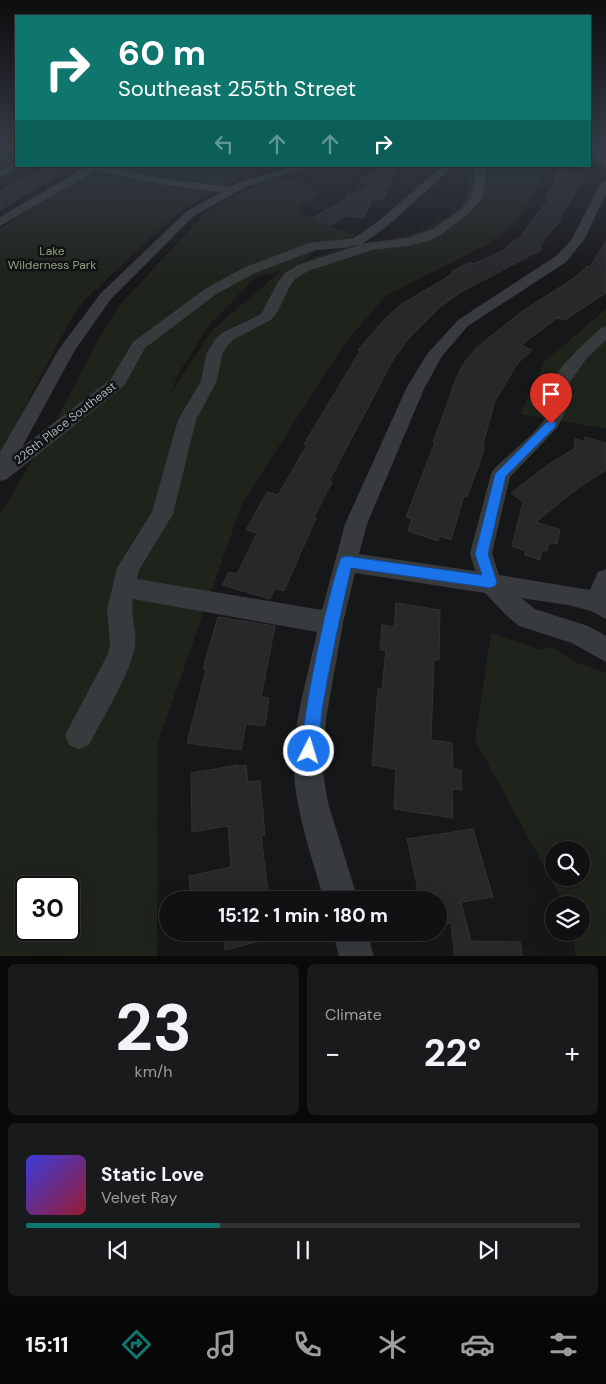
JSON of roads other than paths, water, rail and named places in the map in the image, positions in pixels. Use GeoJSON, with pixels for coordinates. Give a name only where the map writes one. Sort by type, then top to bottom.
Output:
{"type":"FeatureCollection","features":[{"type":"Feature","properties":{"kind":"street"},"geometry":{"type":"LineString","coordinates":[[0,222],[53,190]]}},
{"type":"Feature","properties":{"kind":"street"},"geometry":{"type":"LineString","coordinates":[[0,468],[67,349],[106,296],[190,214],[232,190]]}},
{"type":"Feature","properties":{"kind":"street","name":"226th Place Southeast"},"geometry":{"type":"LineString","coordinates":[[0,474],[118,382],[139,345],[210,292],[248,271],[314,246],[358,241],[422,190]]}},
{"type":"Feature","properties":{"kind":"street"},"geometry":{"type":"LineString","coordinates":[[79,735],[120,657],[123,644],[118,610],[128,568],[162,514],[187,420],[209,381],[214,355],[220,344],[228,336],[266,317],[283,285],[290,276],[303,268],[370,246],[408,242],[424,238],[437,232],[464,212],[475,200],[478,190]]}},
{"type":"Feature","properties":{"kind":"street"},"geometry":{"type":"LineString","coordinates":[[338,891],[313,803],[308,767],[312,719],[331,623],[356,524],[415,390],[435,354],[463,323],[561,259],[578,240],[603,190]]}},
{"type":"Feature","properties":{"kind":"street"},"geometry":{"type":"LineString","coordinates":[[606,331],[581,355],[559,385],[557,392],[558,409],[551,424],[501,474],[481,554],[490,582],[514,607],[528,618],[579,634],[606,650]]}},
{"type":"Feature","properties":{"kind":"street"},"geometry":{"type":"LineString","coordinates":[[346,562],[568,595],[602,605],[606,579]]}},
{"type":"Feature","properties":{"kind":"street"},"geometry":{"type":"LineString","coordinates":[[124,587],[331,623]]}},
{"type":"Feature","properties":{"kind":"street"},"geometry":{"type":"LineString","coordinates":[[353,941],[357,956]]}},
{"type":"Feature","properties":{"kind":"park label","name":"Lake Wilderness Park"},"geometry":{"type":"Point","coordinates":[52,258]}}]}
